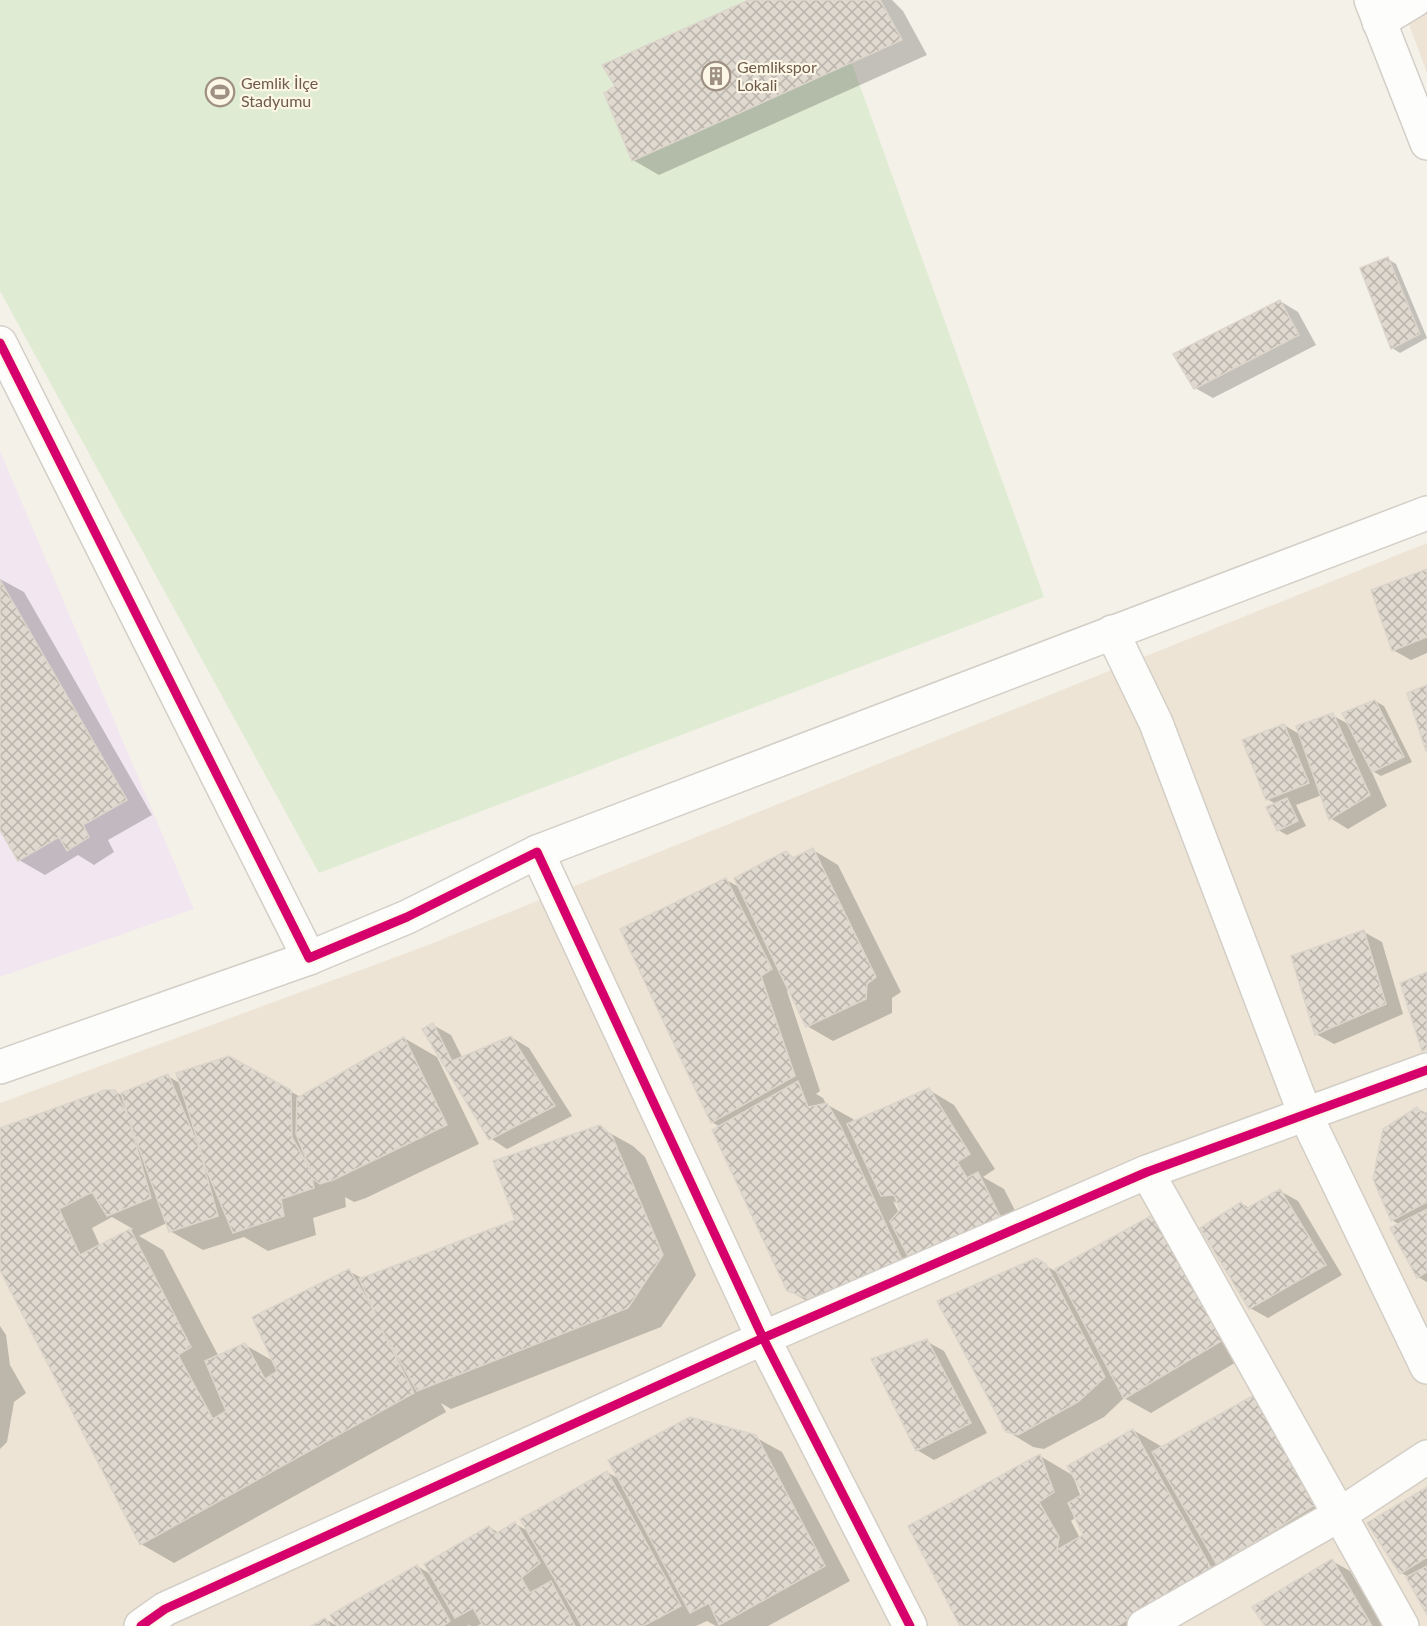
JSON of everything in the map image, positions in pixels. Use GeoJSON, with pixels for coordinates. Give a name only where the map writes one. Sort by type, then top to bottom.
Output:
{"type":"FeatureCollection","features":[{"type":"Feature","properties":{"kind":"street"},"geometry":{"type":"LineString","coordinates":[[1415,0],[1375,11],[1427,143]]}},
{"type":"Feature","properties":{"kind":"street"},"geometry":{"type":"LineString","coordinates":[[0,343],[309,958]]}},
{"type":"Feature","properties":{"kind":"street"},"geometry":{"type":"LineString","coordinates":[[0,1067],[309,958],[407,916],[537,852],[1427,513]]}},
{"type":"Feature","properties":{"kind":"street"},"geometry":{"type":"LineString","coordinates":[[1112,632],[1156,723],[1305,1114],[1427,1367]]}},
{"type":"Feature","properties":{"kind":"street"},"geometry":{"type":"LineString","coordinates":[[537,852],[763,1338],[910,1626]]}},
{"type":"Feature","properties":{"kind":"street"},"geometry":{"type":"LineString","coordinates":[[160,1620],[763,1338],[1147,1172],[1427,1070]]}},
{"type":"Feature","properties":{"kind":"street"},"geometry":{"type":"LineString","coordinates":[[1147,1172],[1402,1626]]}},
{"type":"Feature","properties":{"kind":"street"},"geometry":{"type":"LineString","coordinates":[[1144,1626],[1340,1515],[1427,1457]]}},
{"type":"Feature","properties":{"kind":"shaded area"},"geometry":{"type":"Polygon","coordinates":[[[1400,0],[1427,0],[1427,73],[1400,0]]]}},
{"type":"Feature","properties":{"kind":"shaded area"},"geometry":{"type":"Polygon","coordinates":[[[0,451],[194,909],[0,977],[0,451]]]}},
{"type":"Feature","properties":{"kind":"shaded area"},"geometry":{"type":"Polygon","coordinates":[[[1427,543],[1427,1626],[0,1626],[0,1103],[423,947],[1427,543]]]}},
{"type":"Feature","properties":{"kind":"green space"},"geometry":{"type":"Polygon","coordinates":[[[0,0],[829,0],[1044,597],[319,873],[0,291],[0,0]]]}},
{"type":"Feature","properties":{"kind":"building","name":"Gemlikspor Lokali"},"geometry":{"type":"Polygon","coordinates":[[[749,0],[880,0],[902,40],[632,161],[604,93],[615,86],[602,65],[749,0]]]}},
{"type":"Feature","properties":{"kind":"building"},"geometry":{"type":"Polygon","coordinates":[[[1388,257],[1420,334],[1391,349],[1360,268],[1388,257]]]}},
{"type":"Feature","properties":{"kind":"building"},"geometry":{"type":"Polygon","coordinates":[[[1280,300],[1299,335],[1194,389],[1173,354],[1280,300]]]}},
{"type":"Feature","properties":{"kind":"building"},"geometry":{"type":"Polygon","coordinates":[[[1427,569],[1427,637],[1392,651],[1371,590],[1427,569]]]}},
{"type":"Feature","properties":{"kind":"building"},"geometry":{"type":"Polygon","coordinates":[[[0,580],[127,800],[83,825],[89,837],[67,851],[59,837],[18,861],[0,830],[0,580]]]}},
{"type":"Feature","properties":{"kind":"building"},"geometry":{"type":"Polygon","coordinates":[[[1427,685],[1427,750],[1426,751],[1407,693],[1427,685]]]}},
{"type":"Feature","properties":{"kind":"building"},"geometry":{"type":"Polygon","coordinates":[[[1375,700],[1404,757],[1372,772],[1342,713],[1375,700]]]}},
{"type":"Feature","properties":{"kind":"building"},"geometry":{"type":"Polygon","coordinates":[[[1333,713],[1370,795],[1329,820],[1296,726],[1333,713]]]}},
{"type":"Feature","properties":{"kind":"building"},"geometry":{"type":"Polygon","coordinates":[[[1284,724],[1309,783],[1266,800],[1242,740],[1284,724]]]}},
{"type":"Feature","properties":{"kind":"building"},"geometry":{"type":"Polygon","coordinates":[[[1287,798],[1298,821],[1277,831],[1266,807],[1287,798]]]}},
{"type":"Feature","properties":{"kind":"building"},"geometry":{"type":"Polygon","coordinates":[[[813,848],[876,977],[867,984],[866,999],[806,1027],[734,878],[786,851],[793,858],[813,848]]]}},
{"type":"Feature","properties":{"kind":"building"},"geometry":{"type":"Polygon","coordinates":[[[726,878],[772,969],[761,976],[795,1076],[711,1123],[620,929],[726,878]]]}},
{"type":"Feature","properties":{"kind":"building"},"geometry":{"type":"Polygon","coordinates":[[[1364,930],[1386,1004],[1315,1035],[1291,956],[1364,930]]]}},
{"type":"Feature","properties":{"kind":"building"},"geometry":{"type":"Polygon","coordinates":[[[1427,972],[1427,1049],[1422,1051],[1400,983],[1427,972]]]}},
{"type":"Feature","properties":{"kind":"building"},"geometry":{"type":"Polygon","coordinates":[[[433,1023],[452,1061],[511,1036],[555,1106],[489,1140],[422,1029],[433,1023]]]}},
{"type":"Feature","properties":{"kind":"building"},"geometry":{"type":"Polygon","coordinates":[[[404,1037],[447,1125],[333,1180],[320,1184],[312,1178],[314,1188],[281,1199],[284,1216],[233,1233],[202,1159],[218,1216],[169,1232],[129,1120],[151,1198],[107,1216],[92,1192],[59,1209],[80,1255],[130,1229],[191,1347],[178,1355],[213,1419],[226,1411],[205,1361],[245,1343],[265,1379],[277,1371],[252,1317],[349,1269],[376,1314],[359,1279],[515,1220],[493,1161],[600,1125],[612,1136],[663,1255],[628,1308],[417,1391],[380,1326],[414,1393],[140,1545],[0,1270],[0,1128],[105,1090],[115,1090],[128,1116],[121,1093],[168,1074],[203,1157],[176,1073],[229,1056],[291,1090],[292,1137],[311,1171],[296,1134],[297,1098],[404,1037]]]}},
{"type":"Feature","properties":{"kind":"building"},"geometry":{"type":"Polygon","coordinates":[[[798,1081],[808,1107],[827,1103],[841,1127],[903,1262],[809,1299],[787,1291],[712,1130],[798,1081]]]}},
{"type":"Feature","properties":{"kind":"building"},"geometry":{"type":"Polygon","coordinates":[[[929,1088],[970,1154],[957,1162],[967,1178],[978,1172],[1001,1218],[909,1258],[890,1221],[900,1210],[894,1195],[881,1196],[847,1124],[929,1088]]]}},
{"type":"Feature","properties":{"kind":"building"},"geometry":{"type":"Polygon","coordinates":[[[1417,1107],[1422,1114],[1427,1112],[1427,1202],[1391,1221],[1373,1179],[1383,1129],[1417,1107]]]}},
{"type":"Feature","properties":{"kind":"building"},"geometry":{"type":"Polygon","coordinates":[[[1280,1189],[1326,1265],[1249,1309],[1200,1228],[1241,1202],[1246,1209],[1280,1189]]]}},
{"type":"Feature","properties":{"kind":"building"},"geometry":{"type":"Polygon","coordinates":[[[1427,1209],[1427,1272],[1417,1278],[1390,1228],[1427,1209]]]}},
{"type":"Feature","properties":{"kind":"building"},"geometry":{"type":"Polygon","coordinates":[[[1156,1213],[1228,1337],[1124,1399],[1055,1269],[1156,1213]]]}},
{"type":"Feature","properties":{"kind":"building"},"geometry":{"type":"Polygon","coordinates":[[[1036,1258],[1046,1264],[1105,1377],[1078,1402],[1018,1435],[1006,1432],[937,1301],[1036,1258]]]}},
{"type":"Feature","properties":{"kind":"building"},"geometry":{"type":"Polygon","coordinates":[[[927,1339],[971,1423],[916,1451],[871,1359],[927,1339]]]}},
{"type":"Feature","properties":{"kind":"building"},"geometry":{"type":"Polygon","coordinates":[[[1254,1395],[1315,1505],[1217,1565],[1152,1452],[1254,1395]]]}},
{"type":"Feature","properties":{"kind":"building"},"geometry":{"type":"Polygon","coordinates":[[[690,1417],[756,1435],[825,1566],[719,1625],[709,1603],[690,1613],[608,1460],[690,1417]]]}},
{"type":"Feature","properties":{"kind":"building"},"geometry":{"type":"Polygon","coordinates":[[[1133,1429],[1211,1568],[1117,1626],[960,1626],[908,1526],[1040,1454],[1054,1492],[1039,1502],[1059,1537],[1057,1550],[1083,1535],[1068,1503],[1083,1494],[1067,1466],[1133,1429]]]}},
{"type":"Feature","properties":{"kind":"building"},"geometry":{"type":"Polygon","coordinates":[[[607,1471],[681,1606],[643,1626],[582,1626],[520,1519],[607,1471]]]}},
{"type":"Feature","properties":{"kind":"building"},"geometry":{"type":"Polygon","coordinates":[[[1427,1487],[1427,1557],[1400,1574],[1367,1523],[1427,1487]]]}},
{"type":"Feature","properties":{"kind":"building"},"geometry":{"type":"Polygon","coordinates":[[[515,1522],[540,1563],[521,1578],[530,1593],[551,1581],[575,1626],[478,1626],[482,1624],[473,1608],[455,1618],[424,1564],[489,1526],[495,1534],[515,1522]]]}},
{"type":"Feature","properties":{"kind":"building"},"geometry":{"type":"Polygon","coordinates":[[[1332,1559],[1372,1626],[1265,1626],[1252,1607],[1332,1559]]]}},
{"type":"Feature","properties":{"kind":"building"},"geometry":{"type":"Polygon","coordinates":[[[417,1565],[450,1621],[443,1626],[337,1626],[330,1615],[417,1565]]]}},
{"type":"Feature","properties":{"kind":"building"},"geometry":{"type":"Polygon","coordinates":[[[1427,1566],[1427,1615],[1406,1577],[1427,1566]]]}},
{"type":"Feature","properties":{"kind":"building"},"geometry":{"type":"Polygon","coordinates":[[[325,1618],[330,1626],[311,1626],[325,1618]]]}},
{"type":"Feature","properties":{"kind":"cycle path"},"geometry":{"type":"LineString","coordinates":[[0,343],[309,958],[407,917],[537,852],[763,1338],[165,1609],[141,1626]]}},
{"type":"Feature","properties":{"kind":"cycle path"},"geometry":{"type":"LineString","coordinates":[[910,1626],[763,1338],[1147,1172],[1427,1070]]}},
{"type":"Feature","properties":{"kind":"place","name":"Gemlikspor Lokali"},"geometry":{"type":"Point","coordinates":[716,76]}},
{"type":"Feature","properties":{"kind":"place","name":"Gemlik İlçe Stadyumu"},"geometry":{"type":"Point","coordinates":[220,92]}}]}
